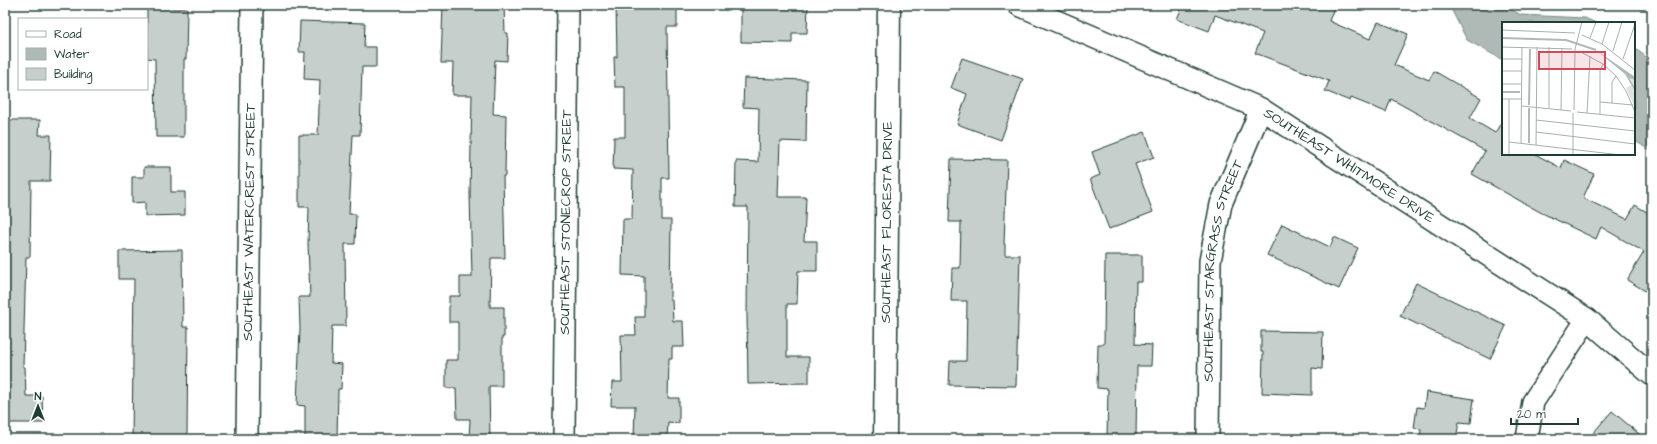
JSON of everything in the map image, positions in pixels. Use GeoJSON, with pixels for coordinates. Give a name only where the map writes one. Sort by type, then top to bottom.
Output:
{"type":"FeatureCollection","features":[{"type":"Feature","properties":{"kind":"street","name":"SOUTHEAST WATERCREST STREET"},"geometry":{"type":"LineString","coordinates":[[247,439],[252,5]]}},
{"type":"Feature","properties":{"kind":"street","name":"SOUTHEAST STONECROP STREET"},"geometry":{"type":"LineString","coordinates":[[564,439],[568,5]]}},
{"type":"Feature","properties":{"kind":"street","name":"SOUTHEAST FLORESTA DRIVE"},"geometry":{"type":"LineString","coordinates":[[885,439],[889,5]]}},
{"type":"Feature","properties":{"kind":"street","name":"SOUTHEAST WHITMORE DRIVE"},"geometry":{"type":"LineString","coordinates":[[1019,5],[1261,109],[1588,319],[1652,375]]}},
{"type":"Feature","properties":{"kind":"street","name":"SOUTHEAST STARGRASS STREET"},"geometry":{"type":"LineString","coordinates":[[1208,439],[1210,261],[1220,204],[1261,109]]}},
{"type":"Feature","properties":{"kind":"street"},"geometry":{"type":"LineString","coordinates":[[1527,439],[1533,402],[1588,319]]}},
{"type":"Feature","properties":{"kind":"water"},"geometry":{"type":"Polygon","coordinates":[[[1449,5],[1503,5],[1521,15],[1585,18],[1594,22],[1502,22],[1502,59],[1467,40],[1449,5]]]}},
{"type":"Feature","properties":{"kind":"water"},"geometry":{"type":"Polygon","coordinates":[[[1635,49],[1652,61],[1652,152],[1635,141],[1635,49]]]}},
{"type":"Feature","properties":{"kind":"building"},"geometry":{"type":"Polygon","coordinates":[[[443,5],[504,5],[505,33],[508,33],[507,61],[495,60],[493,114],[506,115],[505,176],[503,176],[505,258],[491,258],[490,307],[504,307],[504,337],[502,337],[502,386],[489,386],[490,439],[469,439],[470,419],[457,419],[456,388],[446,388],[446,360],[458,360],[458,322],[449,322],[449,296],[460,296],[460,277],[472,277],[470,194],[472,95],[452,95],[453,63],[441,63],[443,5]]]}},
{"type":"Feature","properties":{"kind":"building"},"geometry":{"type":"Polygon","coordinates":[[[616,5],[677,5],[677,27],[667,27],[669,178],[662,178],[662,220],[671,220],[670,300],[672,300],[673,321],[683,321],[684,347],[672,347],[672,359],[669,359],[668,398],[679,398],[679,423],[668,422],[667,439],[634,439],[635,406],[611,406],[612,382],[622,382],[621,335],[636,335],[635,317],[644,317],[644,276],[622,275],[623,219],[632,219],[633,170],[613,169],[614,137],[625,137],[625,87],[615,87],[614,57],[617,57],[616,5]]]}},
{"type":"Feature","properties":{"kind":"building"},"geometry":{"type":"Polygon","coordinates":[[[741,5],[808,5],[807,33],[792,33],[792,43],[741,42],[741,5]]]}},
{"type":"Feature","properties":{"kind":"building"},"geometry":{"type":"Polygon","coordinates":[[[1183,5],[1335,5],[1329,21],[1370,39],[1378,22],[1408,34],[1394,65],[1429,80],[1434,71],[1481,98],[1470,118],[1495,133],[1502,121],[1502,155],[1537,155],[1561,168],[1564,160],[1594,174],[1583,198],[1627,219],[1635,205],[1652,215],[1652,295],[1627,280],[1644,252],[1601,227],[1596,239],[1540,212],[1472,174],[1485,151],[1391,99],[1386,112],[1351,98],[1350,101],[1325,91],[1329,81],[1255,53],[1263,33],[1215,15],[1209,31],[1177,19],[1183,5]]]}},
{"type":"Feature","properties":{"kind":"building"},"geometry":{"type":"Polygon","coordinates":[[[147,7],[187,8],[186,59],[184,59],[184,137],[156,137],[155,59],[148,58],[147,7]]]}},
{"type":"Feature","properties":{"kind":"building"},"geometry":{"type":"Polygon","coordinates":[[[300,21],[365,23],[364,47],[376,47],[376,67],[362,67],[360,135],[353,135],[349,214],[356,214],[355,244],[345,244],[346,326],[332,326],[331,363],[342,364],[341,389],[338,389],[337,439],[305,439],[305,406],[297,405],[300,328],[299,297],[310,297],[308,243],[309,207],[299,207],[299,135],[318,135],[320,80],[304,79],[305,52],[299,52],[300,21]]]}},
{"type":"Feature","properties":{"kind":"building"},"geometry":{"type":"Polygon","coordinates":[[[962,58],[1023,79],[1001,140],[957,124],[967,94],[951,88],[962,58]]]}},
{"type":"Feature","properties":{"kind":"building"},"geometry":{"type":"Polygon","coordinates":[[[744,78],[807,80],[806,142],[780,141],[778,197],[806,197],[804,241],[817,241],[817,271],[798,271],[797,304],[787,304],[787,357],[809,357],[809,383],[748,384],[748,207],[735,207],[736,161],[758,162],[759,108],[743,107],[744,78]]]}},
{"type":"Feature","properties":{"kind":"building"},"geometry":{"type":"Polygon","coordinates":[[[5,120],[40,120],[39,135],[51,135],[50,181],[31,181],[30,257],[26,257],[23,367],[25,367],[26,396],[42,396],[43,423],[5,423],[5,120]]]}},
{"type":"Feature","properties":{"kind":"building"},"geometry":{"type":"Polygon","coordinates":[[[1145,132],[1154,157],[1135,164],[1153,212],[1109,229],[1090,179],[1100,175],[1092,152],[1145,132]]]}},
{"type":"Feature","properties":{"kind":"building"},"geometry":{"type":"Polygon","coordinates":[[[951,159],[1007,160],[1004,244],[1005,255],[1020,255],[1016,386],[949,385],[950,361],[966,361],[967,301],[951,301],[952,268],[960,268],[961,222],[949,222],[951,159]]]}},
{"type":"Feature","properties":{"kind":"building"},"geometry":{"type":"Polygon","coordinates":[[[144,167],[171,167],[171,192],[185,192],[185,215],[145,216],[145,202],[132,203],[132,177],[144,177],[144,167]]]}},
{"type":"Feature","properties":{"kind":"building"},"geometry":{"type":"Polygon","coordinates":[[[1282,224],[1330,247],[1334,237],[1358,248],[1339,289],[1267,255],[1282,224]]]}},
{"type":"Feature","properties":{"kind":"building"},"geometry":{"type":"Polygon","coordinates":[[[182,250],[183,327],[188,327],[187,437],[167,436],[167,439],[132,439],[134,279],[119,279],[119,251],[182,250]]]}},
{"type":"Feature","properties":{"kind":"building"},"geometry":{"type":"Polygon","coordinates":[[[1105,255],[1142,255],[1142,282],[1136,282],[1135,344],[1152,345],[1151,366],[1137,366],[1136,439],[1107,439],[1108,389],[1097,388],[1098,344],[1104,344],[1105,255]]]}},
{"type":"Feature","properties":{"kind":"building"},"geometry":{"type":"Polygon","coordinates":[[[1416,283],[1506,326],[1490,359],[1400,316],[1416,283]]]}},
{"type":"Feature","properties":{"kind":"building"},"geometry":{"type":"Polygon","coordinates":[[[1261,331],[1323,332],[1322,369],[1312,368],[1312,395],[1262,393],[1263,352],[1261,352],[1261,331]]]}},
{"type":"Feature","properties":{"kind":"building"},"geometry":{"type":"Polygon","coordinates":[[[1426,392],[1474,399],[1471,423],[1459,422],[1456,439],[1420,439],[1421,429],[1414,428],[1417,407],[1424,408],[1426,392]]]}},
{"type":"Feature","properties":{"kind":"building"},"geometry":{"type":"Polygon","coordinates":[[[1612,411],[1645,439],[1588,439],[1612,411]]]}}]}
